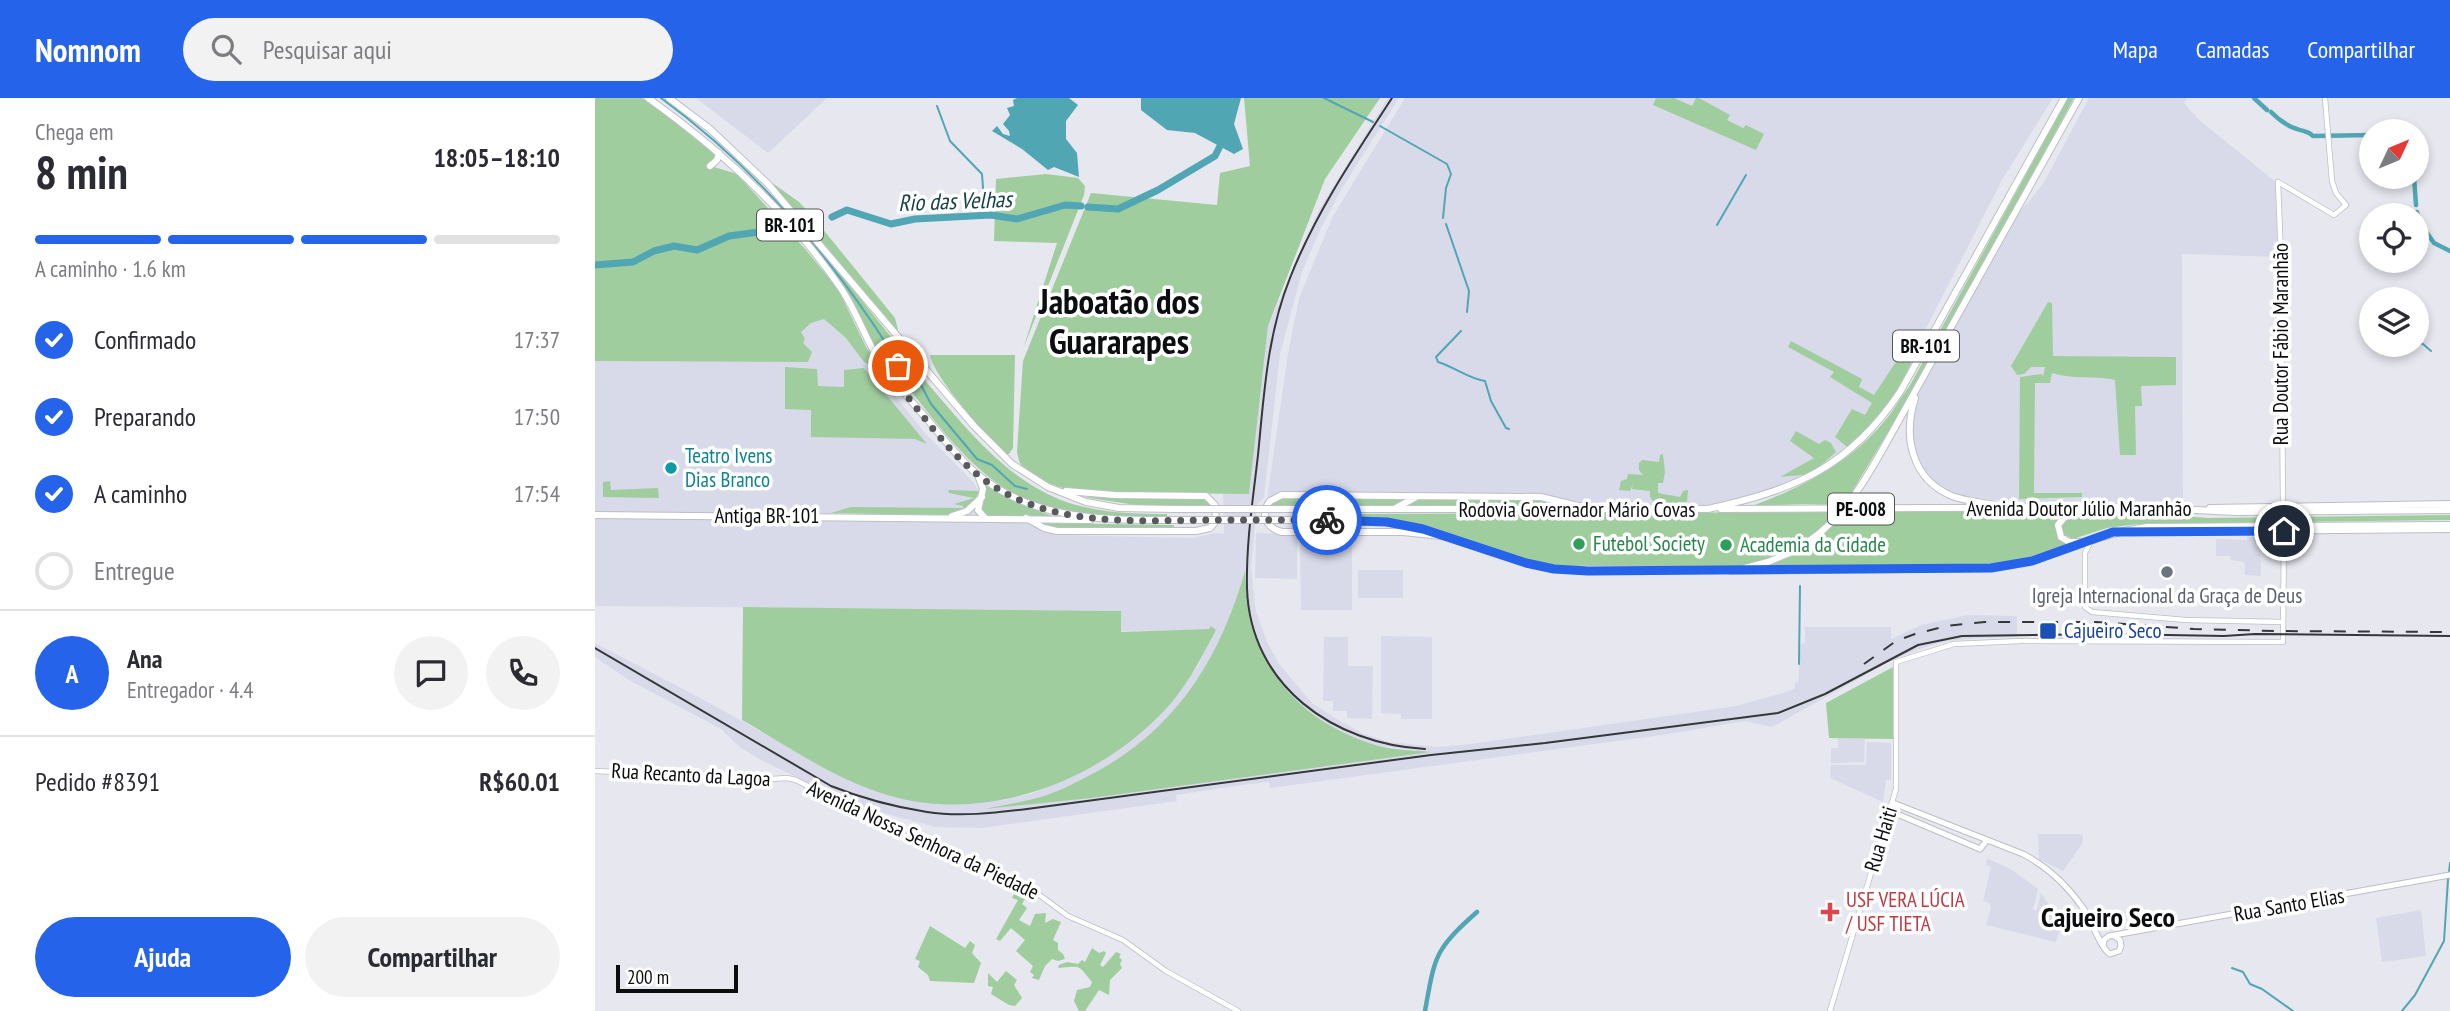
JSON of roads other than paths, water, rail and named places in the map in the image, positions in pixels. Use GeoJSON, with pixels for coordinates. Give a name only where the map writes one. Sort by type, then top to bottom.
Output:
{"type":"FeatureCollection","features":[{"type":"Feature","properties":{"kind":"main road","name":"Rodovia Governador Mário Covas"},"geometry":{"type":"LineString","coordinates":[[648,98],[719,153],[777,211],[834,279],[847,298],[873,351],[952,450],[978,475],[1032,505],[1092,520],[1387,522],[1451,537],[1526,563],[1554,569],[1731,571],[1768,562],[1792,552],[1825,530],[1847,507],[1884,447],[2079,98]]}},
{"type":"Feature","properties":{"kind":"main road","name":"Rodovia Governador Mário Covas"},"geometry":{"type":"LineString","coordinates":[[669,98],[710,129],[755,170],[996,451],[1016,468],[1048,487],[1079,500],[1112,507],[1394,510],[1708,509],[1759,498],[1811,475],[1843,455],[1888,410],[2064,98]]}},
{"type":"Feature","properties":{"kind":"main road"},"geometry":{"type":"LineString","coordinates":[[711,166],[719,153]]}},
{"type":"Feature","properties":{"kind":"main road"},"geometry":{"type":"LineString","coordinates":[[896,383],[899,364],[907,358],[918,362]]}},
{"type":"Feature","properties":{"kind":"main road"},"geometry":{"type":"LineString","coordinates":[[1922,379],[1910,420],[1912,453],[1921,471],[1933,485],[1948,494],[2014,508]]}},
{"type":"Feature","properties":{"kind":"main road"},"geometry":{"type":"LineString","coordinates":[[978,475],[982,487],[978,510],[986,519]]}},
{"type":"Feature","properties":{"kind":"main road"},"geometry":{"type":"LineString","coordinates":[[1026,518],[1044,528],[1057,531],[1196,531],[1210,528],[1216,521],[1215,505],[1206,496],[1081,494],[1048,487]]}},
{"type":"Feature","properties":{"kind":"main road"},"geometry":{"type":"LineString","coordinates":[[1451,537],[1403,532],[1282,532],[1271,527],[1265,517],[1268,504],[1282,495],[1541,497],[1596,510]]}},
{"type":"Feature","properties":{"kind":"main road"},"geometry":{"type":"LineString","coordinates":[[1394,510],[1416,496]]}},
{"type":"Feature","properties":{"kind":"main road","name":"BR-101"},"geometry":{"type":"LineString","coordinates":[[939,519],[965,512],[982,497]]}},
{"type":"Feature","properties":{"kind":"main road"},"geometry":{"type":"LineString","coordinates":[[2190,509],[2450,504]]}},
{"type":"Feature","properties":{"kind":"main road","name":"Avenida Doutor Júlio Maranhão"},"geometry":{"type":"LineString","coordinates":[[1708,509],[2014,508],[2342,512],[2450,510]]}},
{"type":"Feature","properties":{"kind":"main road"},"geometry":{"type":"LineString","coordinates":[[2085,542],[2064,540],[2059,535],[2058,525],[2067,514],[2091,509]]}},
{"type":"Feature","properties":{"kind":"main road","name":"Antiga BR-101"},"geometry":{"type":"LineString","coordinates":[[595,515],[939,519]]}},
{"type":"Feature","properties":{"kind":"main road","name":"BR-101"},"geometry":{"type":"LineString","coordinates":[[939,519],[1092,520]]}},
{"type":"Feature","properties":{"kind":"main road","name":"Avenida Doutor Júlio Maranhão"},"geometry":{"type":"LineString","coordinates":[[1731,571],[1991,568],[2032,561],[2113,532],[2147,527],[2450,527]]}},
{"type":"Feature","properties":{"kind":"main road","name":"Avenida Doutor Júlio Maranhão"},"geometry":{"type":"LineString","coordinates":[[2113,532],[2450,527]]}},
{"type":"Feature","properties":{"kind":"main road"},"geometry":{"type":"LineString","coordinates":[[1893,803],[2023,853],[2045,867],[2073,895],[2097,932],[2105,951],[2111,954],[2119,951],[2128,934]]}},
{"type":"Feature","properties":{"kind":"main road"},"geometry":{"type":"LineString","coordinates":[[1890,811],[1980,849],[1987,840]]}},
{"type":"Feature","properties":{"kind":"main road","name":"Rua Santo Elias"},"geometry":{"type":"LineString","coordinates":[[2111,936],[2450,875]]}},
{"type":"Feature","properties":{"kind":"main road"},"geometry":{"type":"LineString","coordinates":[[2097,932],[2120,940],[2121,946]]}},
{"type":"Feature","properties":{"kind":"main road"},"geometry":{"type":"LineString","coordinates":[[2103,946],[2104,940],[2111,936]]}},
{"type":"Feature","properties":{"kind":"street","name":"Rua Doutor Fábio Maranhão"},"geometry":{"type":"LineString","coordinates":[[2283,506],[2278,182],[2334,215],[2346,205],[2333,187],[2325,98]]}},
{"type":"Feature","properties":{"kind":"street"},"geometry":{"type":"LineString","coordinates":[[2094,538],[2086,550],[2085,607],[2096,612],[2186,620],[2283,622],[2284,531]]}},
{"type":"Feature","properties":{"kind":"street","name":"Rua Haiti"},"geometry":{"type":"LineString","coordinates":[[1830,1011],[1896,789],[1896,662],[1954,644],[2022,640],[2283,642],[2283,622]]}},
{"type":"Feature","properties":{"kind":"street","name":"Rua Recanto da Lagoa"},"geometry":{"type":"LineString","coordinates":[[595,771],[787,778]]}},
{"type":"Feature","properties":{"kind":"street","name":"Avenida Nossa Senhora da Piedade"},"geometry":{"type":"LineString","coordinates":[[787,778],[799,781],[915,841],[1034,891],[1068,916],[1123,940],[1165,971],[1238,1011]]}},
{"type":"Feature","properties":{"kind":"water"},"geometry":{"type":"Polygon","coordinates":[[[1069,98],[1078,105],[1066,121],[1066,139],[1077,153],[1079,177],[1054,167],[1048,170],[1022,149],[992,131],[997,126],[1003,134],[1010,136],[1003,124],[1010,115],[1007,108],[1014,106],[1013,100],[1069,98]]]}},
{"type":"Feature","properties":{"kind":"water"},"geometry":{"type":"Polygon","coordinates":[[[1141,98],[1241,98],[1234,124],[1243,149],[1234,154],[1195,133],[1167,130],[1141,110],[1141,98]]]}},
{"type":"Feature","properties":{"kind":"waterway"},"geometry":{"type":"LineString","coordinates":[[661,98],[728,153],[788,214],[842,280],[900,360]]}},
{"type":"Feature","properties":{"kind":"waterway"},"geometry":{"type":"LineString","coordinates":[[1324,98],[1373,122]]}},
{"type":"Feature","properties":{"kind":"waterway","name":"Rio das Velhas"},"geometry":{"type":"LineString","coordinates":[[2254,98],[2267,110]]}},
{"type":"Feature","properties":{"kind":"waterway"},"geometry":{"type":"LineString","coordinates":[[937,106],[950,141],[982,174],[985,216]]}},
{"type":"Feature","properties":{"kind":"waterway","name":"Rio das Velhas"},"geometry":{"type":"LineString","coordinates":[[2271,112],[2286,124],[2313,136],[2359,135]]}},
{"type":"Feature","properties":{"kind":"waterway"},"geometry":{"type":"LineString","coordinates":[[1380,126],[1447,164],[1451,174],[1446,188],[1443,218]]}},
{"type":"Feature","properties":{"kind":"waterway","name":"Rio das Velhas"},"geometry":{"type":"LineString","coordinates":[[1088,207],[1118,209],[1158,190],[1215,156],[1224,138]]}},
{"type":"Feature","properties":{"kind":"waterway"},"geometry":{"type":"LineString","coordinates":[[1717,225],[1746,175]]}},
{"type":"Feature","properties":{"kind":"waterway","name":"Rio das Velhas"},"geometry":{"type":"LineString","coordinates":[[2415,189],[2416,203]]}},
{"type":"Feature","properties":{"kind":"waterway","name":"Rio das Velhas"},"geometry":{"type":"LineString","coordinates":[[832,217],[847,210],[891,224],[915,219],[991,215],[1017,219],[1065,205],[1081,206]]}},
{"type":"Feature","properties":{"kind":"waterway"},"geometry":{"type":"LineString","coordinates":[[1446,224],[1469,291],[1467,312]]}},
{"type":"Feature","properties":{"kind":"waterway","name":"Rio das Velhas"},"geometry":{"type":"LineString","coordinates":[[595,265],[633,262],[654,251],[674,246],[697,250],[729,236],[759,232],[780,225]]}},
{"type":"Feature","properties":{"kind":"waterway","name":"Rio das Velhas"},"geometry":{"type":"LineString","coordinates":[[2429,236],[2434,243],[2450,251]]}},
{"type":"Feature","properties":{"kind":"waterway"},"geometry":{"type":"LineString","coordinates":[[1461,331],[1436,357],[1438,362],[1485,381],[1491,401],[1509,429]]}},
{"type":"Feature","properties":{"kind":"waterway"},"geometry":{"type":"LineString","coordinates":[[904,364],[913,370],[931,404],[977,459],[992,465],[1015,486],[1027,489]]}},
{"type":"Feature","properties":{"kind":"waterway"},"geometry":{"type":"LineString","coordinates":[[1799,664],[1800,586]]}},
{"type":"Feature","properties":{"kind":"waterway"},"geometry":{"type":"LineString","coordinates":[[2449,872],[2450,863]]}},
{"type":"Feature","properties":{"kind":"waterway"},"geometry":{"type":"LineString","coordinates":[[2402,1011],[2415,995],[2444,941],[2448,879]]}},
{"type":"Feature","properties":{"kind":"waterway"},"geometry":{"type":"LineString","coordinates":[[1425,1011],[1431,978],[1439,955],[1452,936],[1477,912]]}},
{"type":"Feature","properties":{"kind":"waterway"},"geometry":{"type":"LineString","coordinates":[[2232,968],[2243,972],[2250,984],[2262,989],[2293,1011]]}},
{"type":"Feature","properties":{"kind":"tram line"},"geometry":{"type":"LineString","coordinates":[[1392,98],[1323,208],[1300,254],[1282,300],[1271,343],[1265,388],[1249,538],[1247,588],[1252,623],[1263,654],[1281,681],[1303,703],[1329,722],[1359,736],[1391,745],[1425,749]]}},
{"type":"Feature","properties":{"kind":"tram line"},"geometry":{"type":"LineString","coordinates":[[595,648],[831,786],[903,808],[964,814],[1027,809],[1431,755],[1778,713],[1825,694],[1918,645],[1962,636],[2450,636]]}},
{"type":"Feature","properties":{"kind":"railway"},"geometry":{"type":"LineString","coordinates":[[1864,664],[1896,641],[1915,634],[1946,626],[1985,622],[2096,622],[2276,631],[2450,632]]}},
{"type":"Feature","properties":{"kind":"place","name":"Teatro Ivens Dias Branco"},"geometry":{"type":"Point","coordinates":[671,468]}},
{"type":"Feature","properties":{"kind":"place","name":"Futebol Society"},"geometry":{"type":"Point","coordinates":[1579,544]}},
{"type":"Feature","properties":{"kind":"place","name":"Academia da Cidade"},"geometry":{"type":"Point","coordinates":[1726,545]}},
{"type":"Feature","properties":{"kind":"place","name":"Igreja Internacional da Graça de Deus"},"geometry":{"type":"Point","coordinates":[2167,572]}},
{"type":"Feature","properties":{"kind":"place","name":"Cajueiro Seco"},"geometry":{"type":"Point","coordinates":[2048,631]}},
{"type":"Feature","properties":{"kind":"place","name":"USF VERA LÚCIA / USF TIETA"},"geometry":{"type":"Point","coordinates":[1830,912]}},
{"type":"Feature","properties":{"kind":"district","name":"Jaboatão dos Guararapes"},"geometry":{"type":"Point","coordinates":[1119,322]}},
{"type":"Feature","properties":{"kind":"district","name":"Cajueiro Seco"},"geometry":{"type":"Point","coordinates":[2108,917]}}]}
